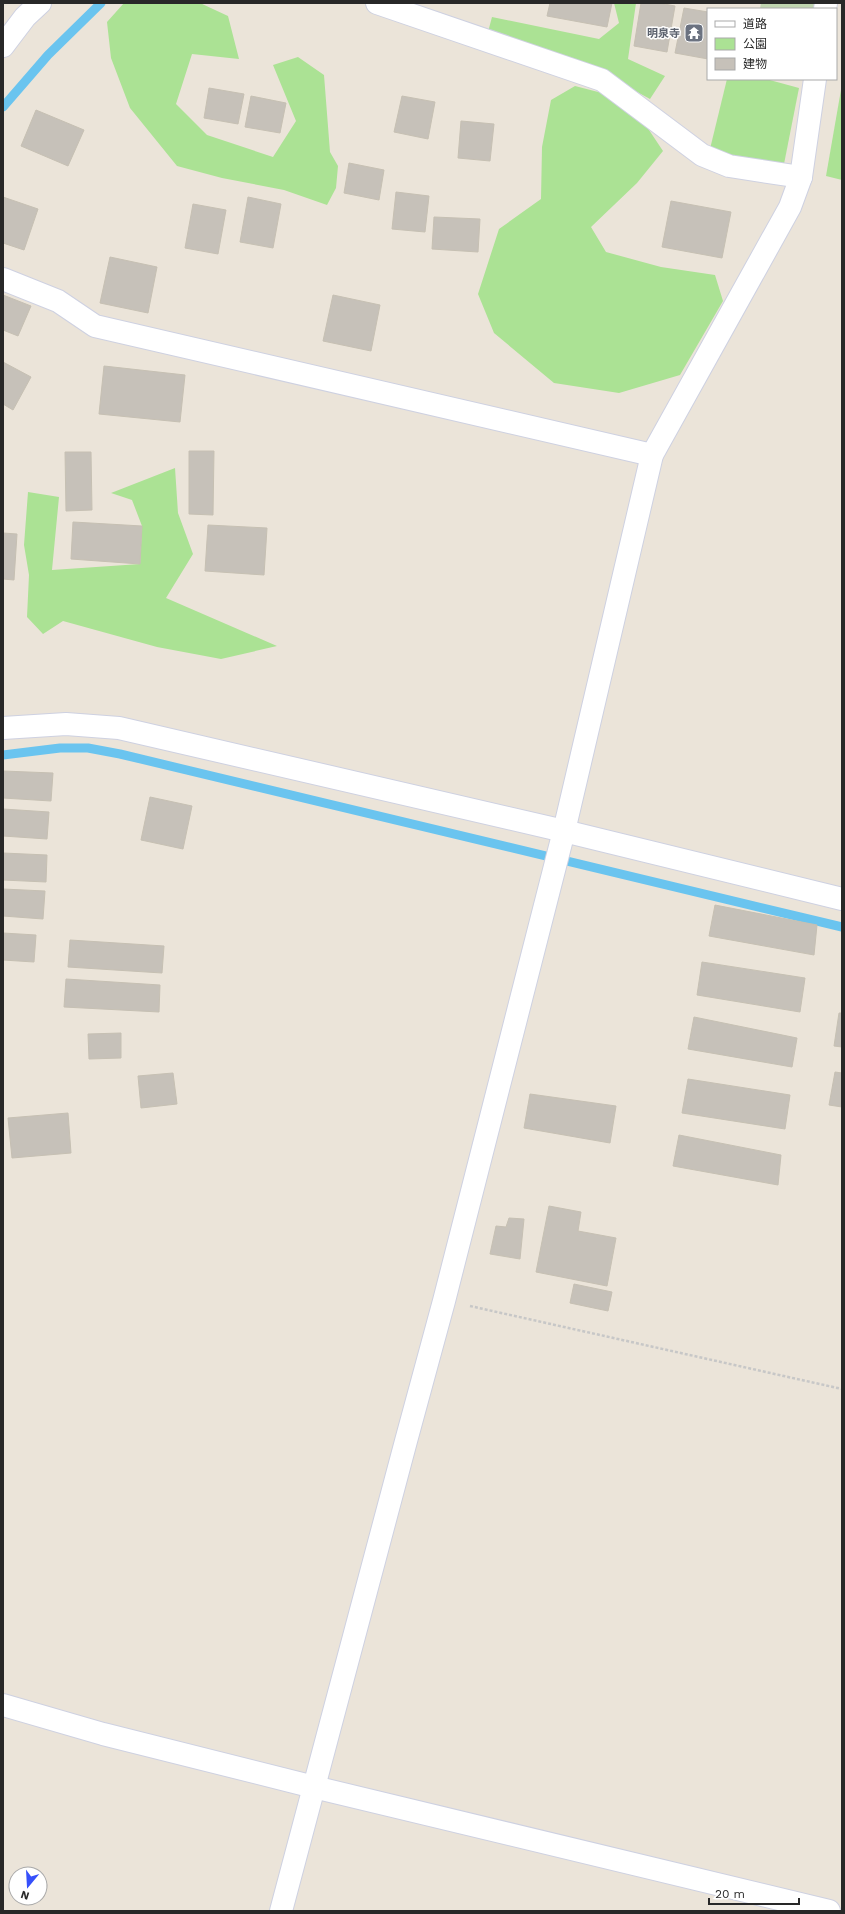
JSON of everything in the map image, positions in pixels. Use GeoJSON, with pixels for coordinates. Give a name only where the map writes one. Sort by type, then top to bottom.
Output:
{"type":"FeatureCollection","features":[{"type":"Feature","properties":{"kind":"street"},"geometry":{"type":"LineString","coordinates":[[3,46],[24,18],[40,3]]}},
{"type":"Feature","properties":{"kind":"street"},"geometry":{"type":"LineString","coordinates":[[377,3],[602,80],[702,155],[722,164],[801,176]]}},
{"type":"Feature","properties":{"kind":"street"},"geometry":{"type":"LineString","coordinates":[[281,1911],[444,1301],[564,831],[652,456],[790,207],[801,176],[815,80]]}},
{"type":"Feature","properties":{"kind":"street"},"geometry":{"type":"LineString","coordinates":[[3,279],[58,301],[95,326],[652,456]]}},
{"type":"Feature","properties":{"kind":"street"},"geometry":{"type":"LineString","coordinates":[[3,728],[66,724],[119,728],[564,831],[842,899]]}},
{"type":"Feature","properties":{"kind":"street"},"geometry":{"type":"LineString","coordinates":[[3,1705],[102,1734],[314,1787],[829,1911]]}},
{"type":"Feature","properties":{"kind":"path"},"geometry":{"type":"LineString","coordinates":[[444,1301],[842,1389]]}},
{"type":"Feature","properties":{"kind":"green space"},"geometry":{"type":"Polygon","coordinates":[[[124,3],[200,3],[228,16],[239,59],[192,54],[176,104],[207,135],[273,157],[296,121],[273,65],[298,57],[324,75],[330,152],[338,166],[336,188],[327,205],[284,190],[222,178],[177,166],[130,108],[111,58],[107,22],[124,3]]]}},
{"type":"Feature","properties":{"kind":"green space"},"geometry":{"type":"Polygon","coordinates":[[[614,3],[636,3],[628,59],[665,76],[650,99],[608,76],[488,32],[492,17],[599,39],[619,23],[614,3]]]}},
{"type":"Feature","properties":{"kind":"green space"},"geometry":{"type":"Polygon","coordinates":[[[761,3],[815,3],[814,8],[760,8],[761,3]]]}},
{"type":"Feature","properties":{"kind":"green space"},"geometry":{"type":"Polygon","coordinates":[[[727,80],[770,80],[799,88],[784,164],[709,153],[727,80]]]}},
{"type":"Feature","properties":{"kind":"green space"},"geometry":{"type":"Polygon","coordinates":[[[842,84],[842,180],[826,176],[842,84]]]}},
{"type":"Feature","properties":{"kind":"green space"},"geometry":{"type":"Polygon","coordinates":[[[575,86],[629,100],[663,151],[637,183],[591,227],[606,252],[661,267],[715,275],[723,301],[680,375],[619,393],[554,383],[494,333],[478,294],[499,229],[541,199],[542,147],[551,100],[575,86]]]}},
{"type":"Feature","properties":{"kind":"green space"},"geometry":{"type":"Polygon","coordinates":[[[175,468],[178,513],[193,554],[166,598],[277,646],[221,659],[157,647],[63,621],[43,634],[27,617],[29,575],[24,545],[28,492],[59,497],[52,570],[140,564],[142,526],[132,500],[111,493],[175,468]]]}},
{"type":"Feature","properties":{"kind":"building"},"geometry":{"type":"Polygon","coordinates":[[[550,3],[612,3],[607,27],[547,16],[550,3]]]}},
{"type":"Feature","properties":{"kind":"building"},"geometry":{"type":"Polygon","coordinates":[[[641,3],[659,3],[675,6],[667,52],[634,46],[641,3]]]}},
{"type":"Feature","properties":{"kind":"building","name":"明泉寺"},"geometry":{"type":"Polygon","coordinates":[[[684,8],[707,12],[707,59],[675,53],[684,8]]]}},
{"type":"Feature","properties":{"kind":"building"},"geometry":{"type":"Polygon","coordinates":[[[209,88],[244,94],[238,124],[204,118],[209,88]]]}},
{"type":"Feature","properties":{"kind":"building"},"geometry":{"type":"Polygon","coordinates":[[[251,96],[286,103],[280,133],[245,127],[251,96]]]}},
{"type":"Feature","properties":{"kind":"building"},"geometry":{"type":"Polygon","coordinates":[[[402,96],[435,102],[428,139],[394,132],[402,96]]]}},
{"type":"Feature","properties":{"kind":"building"},"geometry":{"type":"Polygon","coordinates":[[[36,110],[84,130],[68,166],[21,146],[36,110]]]}},
{"type":"Feature","properties":{"kind":"building"},"geometry":{"type":"Polygon","coordinates":[[[461,121],[494,124],[490,161],[458,158],[461,121]]]}},
{"type":"Feature","properties":{"kind":"building"},"geometry":{"type":"Polygon","coordinates":[[[349,163],[384,170],[379,200],[344,193],[349,163]]]}},
{"type":"Feature","properties":{"kind":"building"},"geometry":{"type":"Polygon","coordinates":[[[396,192],[429,196],[425,232],[392,229],[396,192]]]}},
{"type":"Feature","properties":{"kind":"building"},"geometry":{"type":"Polygon","coordinates":[[[3,197],[38,209],[24,250],[3,243],[3,197]]]}},
{"type":"Feature","properties":{"kind":"building"},"geometry":{"type":"Polygon","coordinates":[[[248,197],[281,204],[273,248],[240,242],[248,197]]]}},
{"type":"Feature","properties":{"kind":"building"},"geometry":{"type":"Polygon","coordinates":[[[671,201],[731,212],[722,258],[662,247],[671,201]]]}},
{"type":"Feature","properties":{"kind":"building"},"geometry":{"type":"Polygon","coordinates":[[[193,204],[226,210],[218,254],[185,248],[193,204]]]}},
{"type":"Feature","properties":{"kind":"building"},"geometry":{"type":"Polygon","coordinates":[[[434,217],[480,219],[478,252],[432,249],[434,217]]]}},
{"type":"Feature","properties":{"kind":"building"},"geometry":{"type":"Polygon","coordinates":[[[110,257],[157,267],[148,313],[100,303],[110,257]]]}},
{"type":"Feature","properties":{"kind":"building"},"geometry":{"type":"Polygon","coordinates":[[[3,295],[31,306],[18,336],[3,330],[3,295]]]}},
{"type":"Feature","properties":{"kind":"building"},"geometry":{"type":"Polygon","coordinates":[[[333,295],[380,305],[371,351],[323,341],[333,295]]]}},
{"type":"Feature","properties":{"kind":"building"},"geometry":{"type":"Polygon","coordinates":[[[3,362],[31,377],[13,410],[3,404],[3,362]]]}},
{"type":"Feature","properties":{"kind":"building"},"geometry":{"type":"Polygon","coordinates":[[[104,366],[185,375],[180,422],[99,414],[104,366]]]}},
{"type":"Feature","properties":{"kind":"building"},"geometry":{"type":"Polygon","coordinates":[[[189,451],[214,451],[213,515],[189,514],[189,451]]]}},
{"type":"Feature","properties":{"kind":"building"},"geometry":{"type":"Polygon","coordinates":[[[65,452],[91,452],[92,510],[66,511],[65,452]]]}},
{"type":"Feature","properties":{"kind":"building"},"geometry":{"type":"Polygon","coordinates":[[[73,522],[142,526],[140,564],[71,559],[73,522]]]}},
{"type":"Feature","properties":{"kind":"building"},"geometry":{"type":"Polygon","coordinates":[[[208,525],[267,528],[264,575],[205,571],[208,525]]]}},
{"type":"Feature","properties":{"kind":"building"},"geometry":{"type":"Polygon","coordinates":[[[3,533],[17,534],[14,580],[3,579],[3,533]]]}},
{"type":"Feature","properties":{"kind":"building"},"geometry":{"type":"Polygon","coordinates":[[[3,771],[53,773],[51,801],[3,798],[3,771]]]}},
{"type":"Feature","properties":{"kind":"building"},"geometry":{"type":"Polygon","coordinates":[[[150,797],[192,806],[183,849],[141,840],[150,797]]]}},
{"type":"Feature","properties":{"kind":"building"},"geometry":{"type":"Polygon","coordinates":[[[3,809],[49,812],[47,839],[3,836],[3,809]]]}},
{"type":"Feature","properties":{"kind":"building"},"geometry":{"type":"Polygon","coordinates":[[[3,853],[47,855],[46,882],[3,880],[3,853]]]}},
{"type":"Feature","properties":{"kind":"building"},"geometry":{"type":"Polygon","coordinates":[[[3,889],[45,891],[43,919],[3,916],[3,889]]]}},
{"type":"Feature","properties":{"kind":"building"},"geometry":{"type":"Polygon","coordinates":[[[715,905],[817,925],[814,955],[709,936],[715,905]]]}},
{"type":"Feature","properties":{"kind":"building"},"geometry":{"type":"Polygon","coordinates":[[[3,933],[36,935],[34,962],[3,960],[3,933]]]}},
{"type":"Feature","properties":{"kind":"building"},"geometry":{"type":"Polygon","coordinates":[[[70,940],[164,946],[162,973],[68,967],[70,940]]]}},
{"type":"Feature","properties":{"kind":"building"},"geometry":{"type":"Polygon","coordinates":[[[702,962],[805,978],[800,1012],[697,995],[702,962]]]}},
{"type":"Feature","properties":{"kind":"building"},"geometry":{"type":"Polygon","coordinates":[[[66,979],[160,985],[159,1012],[64,1007],[66,979]]]}},
{"type":"Feature","properties":{"kind":"building"},"geometry":{"type":"Polygon","coordinates":[[[839,1013],[842,1013],[842,1047],[834,1046],[839,1013]]]}},
{"type":"Feature","properties":{"kind":"building"},"geometry":{"type":"Polygon","coordinates":[[[694,1017],[797,1038],[792,1067],[688,1049],[694,1017]]]}},
{"type":"Feature","properties":{"kind":"building"},"geometry":{"type":"Polygon","coordinates":[[[121,1033],[121,1058],[89,1059],[88,1034],[121,1033]]]}},
{"type":"Feature","properties":{"kind":"building"},"geometry":{"type":"Polygon","coordinates":[[[835,1072],[842,1073],[842,1107],[829,1105],[835,1072]]]}},
{"type":"Feature","properties":{"kind":"building"},"geometry":{"type":"Polygon","coordinates":[[[173,1073],[177,1104],[141,1108],[138,1076],[173,1073]]]}},
{"type":"Feature","properties":{"kind":"building"},"geometry":{"type":"Polygon","coordinates":[[[688,1079],[790,1095],[785,1129],[682,1113],[688,1079]]]}},
{"type":"Feature","properties":{"kind":"building"},"geometry":{"type":"Polygon","coordinates":[[[530,1094],[616,1106],[610,1143],[524,1128],[530,1094]]]}},
{"type":"Feature","properties":{"kind":"building"},"geometry":{"type":"Polygon","coordinates":[[[68,1113],[71,1153],[12,1158],[8,1118],[68,1113]]]}},
{"type":"Feature","properties":{"kind":"building"},"geometry":{"type":"Polygon","coordinates":[[[679,1135],[781,1155],[778,1185],[673,1166],[679,1135]]]}},
{"type":"Feature","properties":{"kind":"building"},"geometry":{"type":"Polygon","coordinates":[[[549,1206],[581,1212],[578,1231],[616,1238],[607,1286],[536,1272],[549,1206]]]}},
{"type":"Feature","properties":{"kind":"building"},"geometry":{"type":"Polygon","coordinates":[[[509,1218],[524,1219],[520,1259],[490,1254],[496,1226],[506,1227],[509,1218]]]}},
{"type":"Feature","properties":{"kind":"building"},"geometry":{"type":"Polygon","coordinates":[[[574,1284],[612,1292],[608,1311],[570,1303],[574,1284]]]}},
{"type":"Feature","properties":{"kind":"waterway"},"geometry":{"type":"LineString","coordinates":[[3,107],[48,55],[101,3]]}},
{"type":"Feature","properties":{"kind":"waterway"},"geometry":{"type":"LineString","coordinates":[[3,755],[60,748],[88,748],[120,754],[842,927]]}},
{"type":"Feature","properties":{"kind":"place","name":"明泉寺"},"geometry":{"type":"Point","coordinates":[694,33]}}]}
